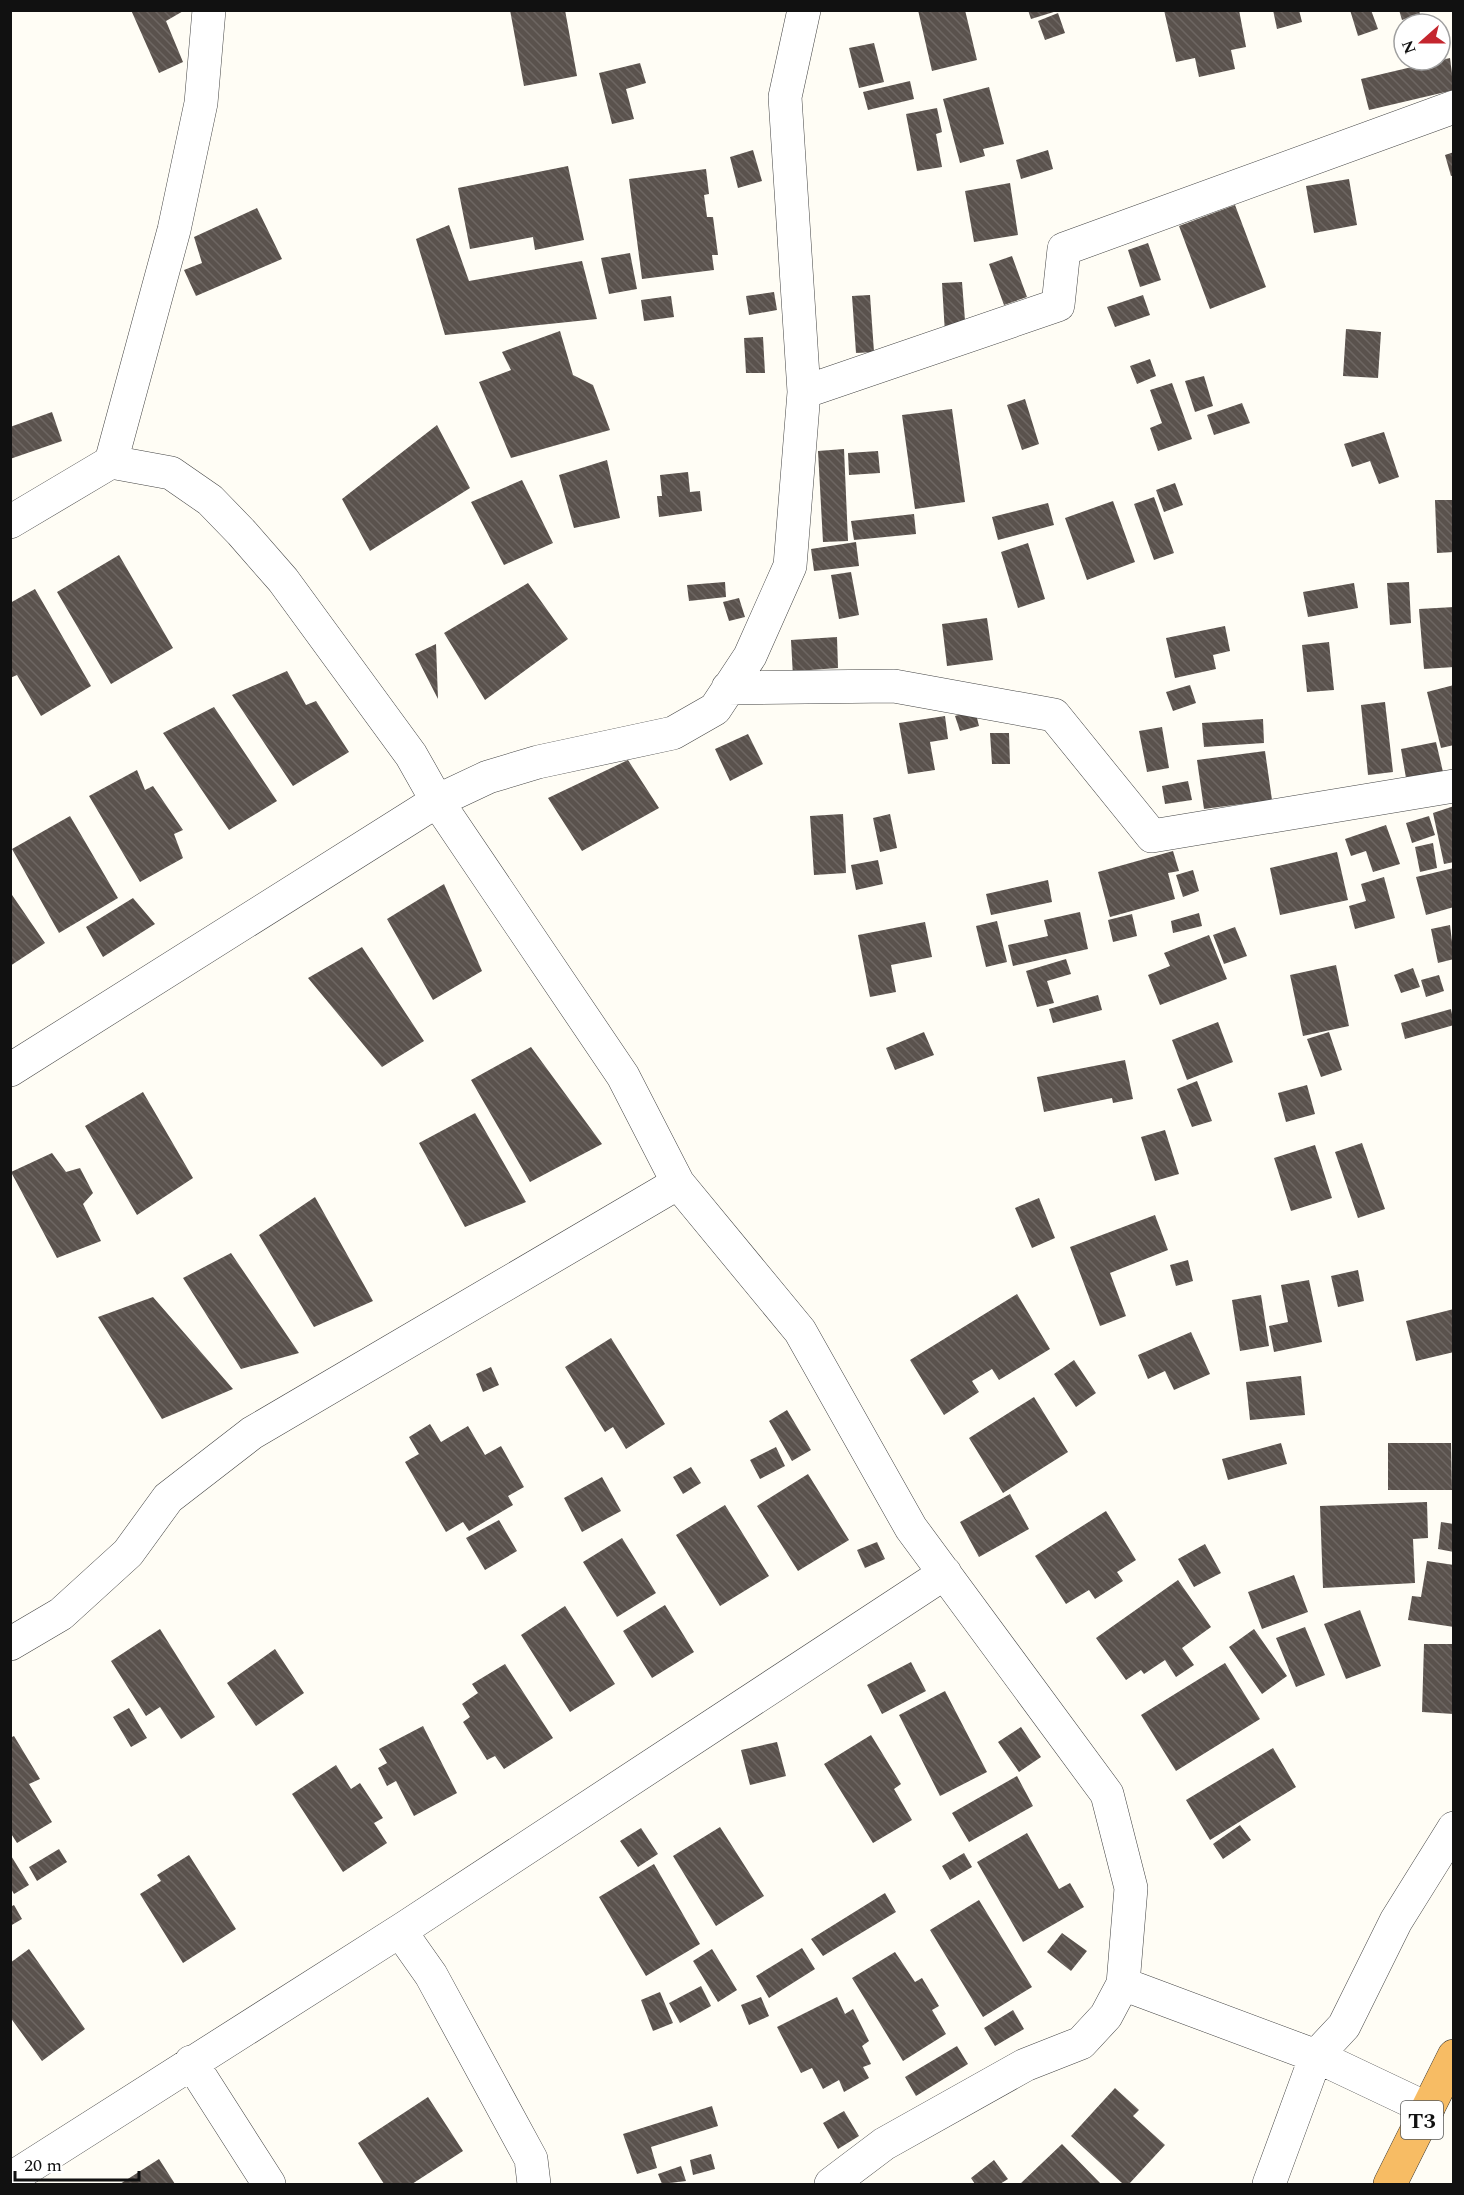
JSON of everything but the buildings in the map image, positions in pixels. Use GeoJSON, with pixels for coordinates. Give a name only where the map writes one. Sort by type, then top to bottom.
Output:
{"type":"FeatureCollection","features":[{"type":"Feature","properties":{"kind":"highway","name":"T3"},"geometry":{"type":"LineString","coordinates":[[1390,2184],[1454,2056]]}},
{"type":"Feature","properties":{"kind":"street"},"geometry":{"type":"LineString","coordinates":[[111,462],[174,231],[201,104],[208,10]]}},
{"type":"Feature","properties":{"kind":"street"},"geometry":{"type":"LineString","coordinates":[[10,1070],[437,801],[488,777],[518,768],[673,733],[715,709],[750,656],[790,566],[804,392],[786,97],[804,10]]}},
{"type":"Feature","properties":{"kind":"street"},"geometry":{"type":"LineString","coordinates":[[804,392],[1058,305],[1065,249],[1454,107]]}},
{"type":"Feature","properties":{"kind":"street"},"geometry":{"type":"LineString","coordinates":[[10,522],[111,462],[171,473],[210,500],[283,580],[411,755],[437,801],[623,1076],[678,1183],[800,1331],[912,1528],[1107,1794],[1131,1888],[1123,1984],[1106,2016],[1080,2043],[1025,2065],[884,2144],[831,2184]]}},
{"type":"Feature","properties":{"kind":"street"},"geometry":{"type":"LineString","coordinates":[[728,688],[894,686],[1054,715],[1152,836],[1454,786]]}},
{"type":"Feature","properties":{"kind":"street"},"geometry":{"type":"LineString","coordinates":[[10,1644],[61,1614],[128,1553],[168,1498],[252,1434],[678,1183]]}},
{"type":"Feature","properties":{"kind":"street"},"geometry":{"type":"LineString","coordinates":[[10,2179],[399,1931],[945,1573]]}},
{"type":"Feature","properties":{"kind":"street"},"geometry":{"type":"LineString","coordinates":[[1269,2184],[1316,2056],[1344,2026],[1396,1921],[1454,1828]]}},
{"type":"Feature","properties":{"kind":"street"},"geometry":{"type":"LineString","coordinates":[[399,1931],[431,1975],[531,2159],[534,2184]]}},
{"type":"Feature","properties":{"kind":"street"},"geometry":{"type":"LineString","coordinates":[[1123,1984],[1316,2056],[1428,2109]]}},
{"type":"Feature","properties":{"kind":"street"},"geometry":{"type":"LineString","coordinates":[[191,2062],[269,2184]]}}]}
